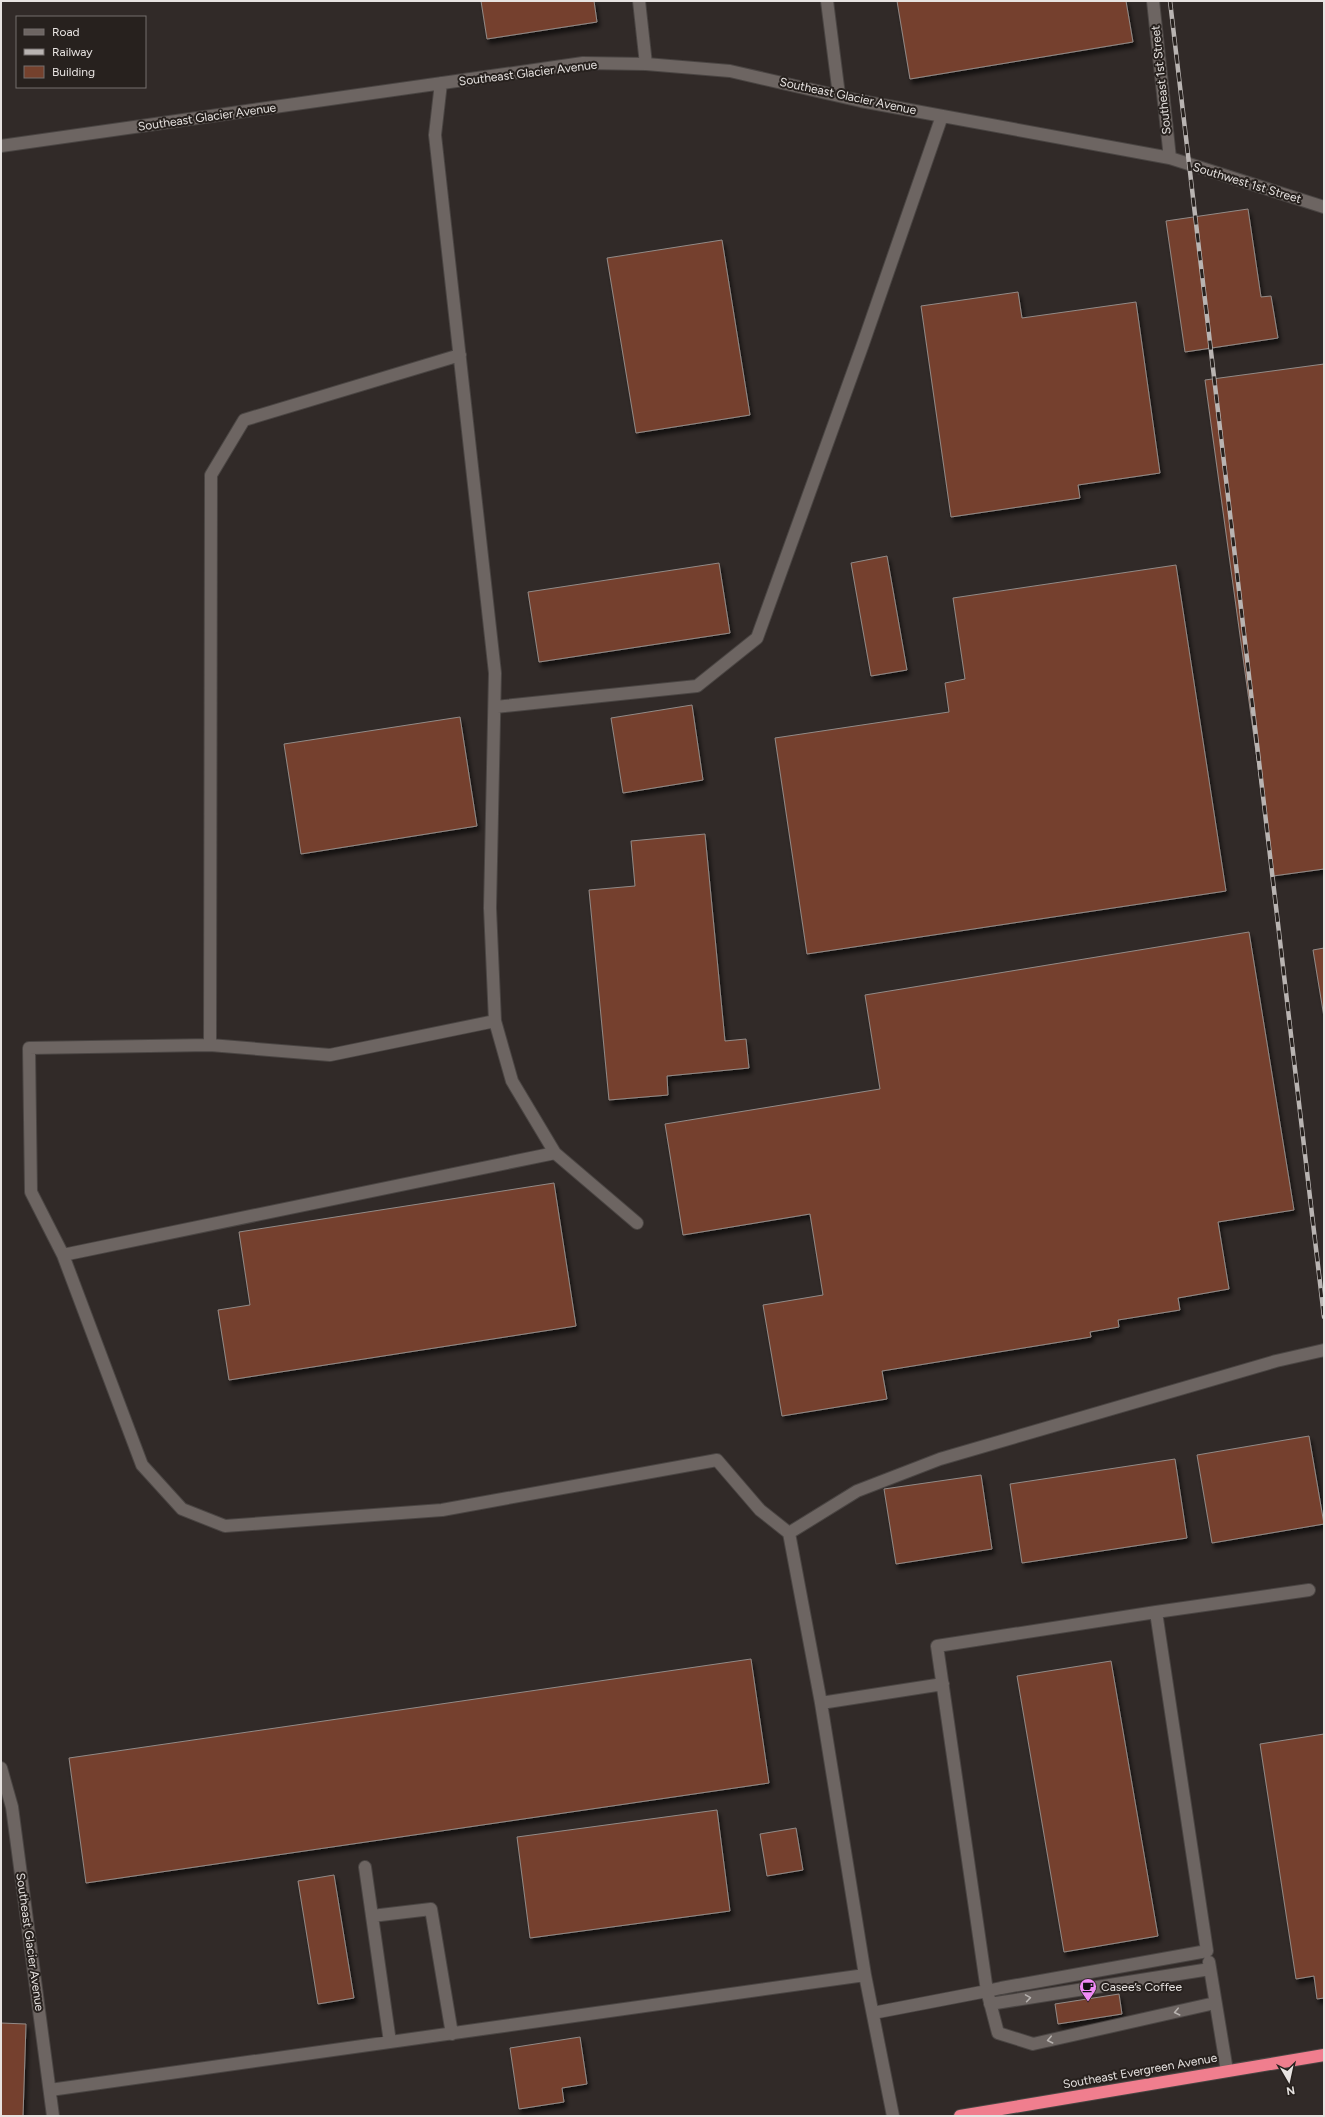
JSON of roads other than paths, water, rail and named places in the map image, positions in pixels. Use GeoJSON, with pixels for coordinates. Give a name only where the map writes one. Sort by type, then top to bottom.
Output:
{"type":"FeatureCollection","features":[{"type":"Feature","properties":{"kind":"highway","name":"Southeast Evergreen Avenue"},"geometry":{"type":"LineString","coordinates":[[960,2116],[1324,2055]]}},
{"type":"Feature","properties":{"kind":"street"},"geometry":{"type":"LineString","coordinates":[[639,1],[646,64]]}},
{"type":"Feature","properties":{"kind":"street"},"geometry":{"type":"LineString","coordinates":[[827,1],[839,95]]}},
{"type":"Feature","properties":{"kind":"street","name":"Southeast 1st Street"},"geometry":{"type":"LineString","coordinates":[[1152,1],[1170,158]]}},
{"type":"Feature","properties":{"kind":"street","name":"Southeast Glacier Avenue"},"geometry":{"type":"LineString","coordinates":[[1,146],[583,63],[646,64],[730,71],[942,116],[1170,158]]}},
{"type":"Feature","properties":{"kind":"street"},"geometry":{"type":"LineString","coordinates":[[441,83],[435,135],[495,673],[490,908],[495,1021],[512,1082],[555,1153],[637,1223]]}},
{"type":"Feature","properties":{"kind":"street"},"geometry":{"type":"LineString","coordinates":[[495,707],[697,686],[757,638],[863,344],[942,116]]}},
{"type":"Feature","properties":{"kind":"street","name":"Southwest 1st Street"},"geometry":{"type":"LineString","coordinates":[[1170,158],[1324,207]]}},
{"type":"Feature","properties":{"kind":"street"},"geometry":{"type":"LineString","coordinates":[[210,1045],[211,475],[244,420],[460,355]]}},
{"type":"Feature","properties":{"kind":"street"},"geometry":{"type":"LineString","coordinates":[[495,1021],[330,1055],[210,1045],[29,1048],[31,1192],[63,1255],[142,1465],[182,1509],[225,1526],[442,1510],[717,1460],[760,1510],[789,1533],[821,1703],[865,1975],[893,2116]]}},
{"type":"Feature","properties":{"kind":"street"},"geometry":{"type":"LineString","coordinates":[[63,1255],[555,1153]]}},
{"type":"Feature","properties":{"kind":"street"},"geometry":{"type":"LineString","coordinates":[[789,1533],[857,1491],[940,1459],[1276,1361],[1324,1350]]}},
{"type":"Feature","properties":{"kind":"street"},"geometry":{"type":"LineString","coordinates":[[1215,2003],[1033,2044],[998,2033],[987,1991],[937,1646],[1309,1590]]}},
{"type":"Feature","properties":{"kind":"street"},"geometry":{"type":"LineString","coordinates":[[1156,1612],[1215,2003],[1227,2071]]}},
{"type":"Feature","properties":{"kind":"street"},"geometry":{"type":"LineString","coordinates":[[821,1703],[943,1684]]}},
{"type":"Feature","properties":{"kind":"street","name":"Southeast Glacier Avenue"},"geometry":{"type":"LineString","coordinates":[[1,1768],[12,1807],[53,2116]]}},
{"type":"Feature","properties":{"kind":"street"},"geometry":{"type":"LineString","coordinates":[[365,1867],[390,2042]]}},
{"type":"Feature","properties":{"kind":"street"},"geometry":{"type":"LineString","coordinates":[[372,1916],[431,1909],[452,2034]]}},
{"type":"Feature","properties":{"kind":"street"},"geometry":{"type":"LineString","coordinates":[[872,2013],[1207,1951]]}},
{"type":"Feature","properties":{"kind":"street"},"geometry":{"type":"LineString","coordinates":[[990,2004],[1210,1969]]}},
{"type":"Feature","properties":{"kind":"street"},"geometry":{"type":"LineString","coordinates":[[50,2090],[865,1975]]}},
{"type":"Feature","properties":{"kind":"railway"},"geometry":{"type":"LineString","coordinates":[[1170,1],[1324,1317]]}},
{"type":"Feature","properties":{"kind":"place","name":"Casee’s Coffee"},"geometry":{"type":"Point","coordinates":[1088,2002]}}]}
